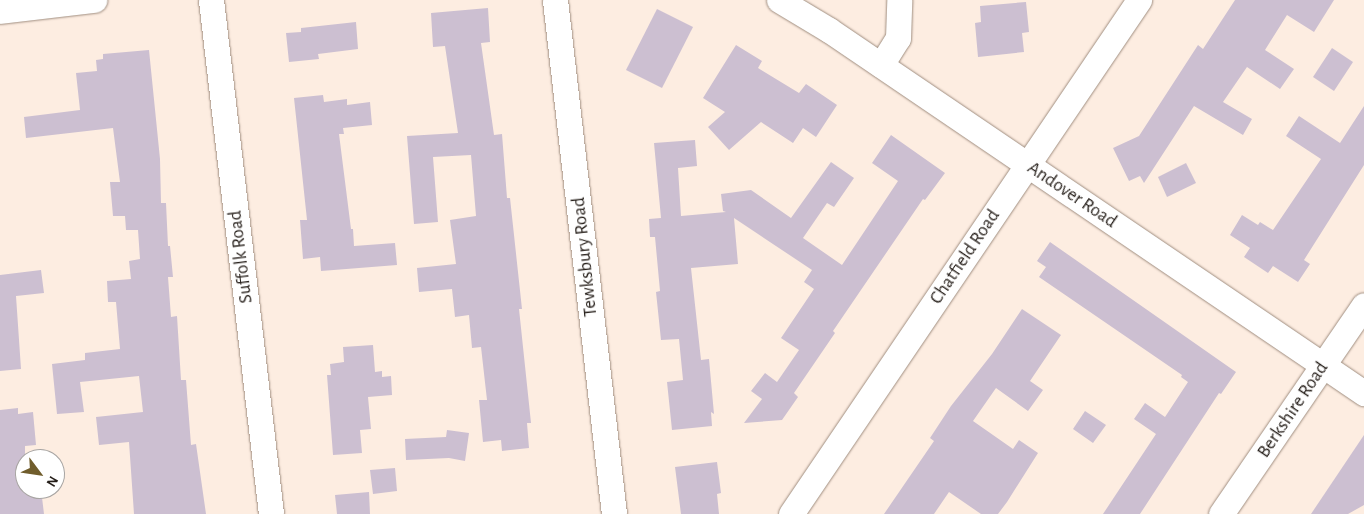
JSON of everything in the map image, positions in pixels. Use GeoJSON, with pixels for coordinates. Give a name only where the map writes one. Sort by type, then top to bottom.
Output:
{"type":"FeatureCollection","features":[{"type":"Feature","properties":{"kind":"street"},"geometry":{"type":"LineString","coordinates":[[0,11],[94,0]]}},
{"type":"Feature","properties":{"kind":"street","name":"Suffolk Road"},"geometry":{"type":"LineString","coordinates":[[211,0],[271,514]]}},
{"type":"Feature","properties":{"kind":"street","name":"Tewksbury Road"},"geometry":{"type":"LineString","coordinates":[[555,0],[614,514]]}},
{"type":"Feature","properties":{"kind":"street","name":"Andover Road"},"geometry":{"type":"LineString","coordinates":[[779,0],[881,65],[1364,393]]}},
{"type":"Feature","properties":{"kind":"street"},"geometry":{"type":"LineString","coordinates":[[881,65],[898,38],[899,0]]}},
{"type":"Feature","properties":{"kind":"street","name":"Chatfield Road"},"geometry":{"type":"LineString","coordinates":[[791,514],[1139,0]]}},
{"type":"Feature","properties":{"kind":"street","name":"Berkshire Road"},"geometry":{"type":"LineString","coordinates":[[1221,514],[1364,305]]}},
{"type":"Feature","properties":{"kind":"building"},"geometry":{"type":"Polygon","coordinates":[[[1235,0],[1334,0],[1314,32],[1287,15],[1265,50],[1294,69],[1280,89],[1247,67],[1223,102],[1252,119],[1243,135],[1194,106],[1144,183],[1140,176],[1129,181],[1113,148],[1139,136],[1198,45],[1203,49],[1235,0]]]}},
{"type":"Feature","properties":{"kind":"building"},"geometry":{"type":"Polygon","coordinates":[[[1026,2],[1029,32],[1022,33],[1024,52],[978,57],[975,23],[981,22],[980,6],[1026,2]]]}},
{"type":"Feature","properties":{"kind":"building"},"geometry":{"type":"Polygon","coordinates":[[[488,8],[490,42],[481,43],[494,135],[502,134],[507,198],[510,198],[522,309],[519,309],[531,423],[527,423],[529,448],[502,451],[501,440],[483,442],[479,400],[487,400],[481,347],[472,348],[469,315],[455,317],[452,289],[419,292],[417,268],[456,264],[450,220],[476,216],[471,155],[433,157],[438,222],[414,224],[407,136],[458,133],[445,46],[433,47],[431,13],[488,8]]]}},
{"type":"Feature","properties":{"kind":"building"},"geometry":{"type":"Polygon","coordinates":[[[657,9],[693,27],[662,88],[626,70],[657,9]]]}},
{"type":"Feature","properties":{"kind":"building"},"geometry":{"type":"Polygon","coordinates":[[[356,22],[358,49],[318,54],[319,59],[289,62],[286,33],[301,32],[301,28],[356,22]]]}},
{"type":"Feature","properties":{"kind":"building"},"geometry":{"type":"Polygon","coordinates":[[[736,45],[762,61],[758,68],[799,93],[806,84],[837,105],[816,137],[803,128],[793,143],[761,122],[729,150],[708,127],[725,112],[703,98],[736,45]]]}},
{"type":"Feature","properties":{"kind":"building"},"geometry":{"type":"Polygon","coordinates":[[[1332,48],[1353,62],[1334,91],[1313,77],[1332,48]]]}},
{"type":"Feature","properties":{"kind":"building"},"geometry":{"type":"Polygon","coordinates":[[[149,50],[160,159],[161,203],[166,203],[168,246],[170,246],[173,277],[168,277],[171,317],[177,316],[181,380],[186,380],[191,445],[196,444],[206,514],[134,514],[129,442],[99,445],[96,417],[143,412],[139,376],[80,382],[84,412],[57,414],[52,364],[85,360],[85,353],[120,349],[116,302],[108,302],[107,281],[131,279],[129,261],[140,259],[138,230],[126,230],[125,216],[113,216],[110,182],[120,182],[113,128],[26,138],[24,117],[80,110],[76,73],[97,71],[96,60],[103,59],[103,54],[149,50]]]}},
{"type":"Feature","properties":{"kind":"building"},"geometry":{"type":"Polygon","coordinates":[[[323,95],[324,102],[347,99],[347,105],[370,102],[372,125],[343,128],[344,134],[339,134],[351,229],[353,229],[354,246],[395,243],[397,265],[321,271],[320,257],[303,259],[300,220],[307,220],[294,98],[323,95]]]}},
{"type":"Feature","properties":{"kind":"building"},"geometry":{"type":"Polygon","coordinates":[[[1364,106],[1364,165],[1304,260],[1310,264],[1298,282],[1273,266],[1268,273],[1244,257],[1250,248],[1230,235],[1242,215],[1258,225],[1260,222],[1273,230],[1321,159],[1286,136],[1299,116],[1340,143],[1364,106]]]}},
{"type":"Feature","properties":{"kind":"building"},"geometry":{"type":"Polygon","coordinates":[[[891,135],[945,173],[925,200],[923,199],[833,331],[835,333],[794,393],[798,397],[782,420],[744,423],[762,399],[751,391],[765,373],[777,382],[799,350],[781,338],[814,289],[804,282],[812,270],[734,218],[738,264],[691,268],[701,360],[709,359],[714,414],[711,412],[712,426],[672,430],[667,382],[683,380],[679,339],[661,340],[656,292],[660,291],[655,237],[650,237],[649,219],[661,218],[654,143],[695,140],[697,166],[678,168],[681,216],[726,212],[723,211],[721,194],[751,190],[791,218],[831,162],[854,178],[834,207],[827,203],[803,238],[842,265],[898,181],[872,163],[891,135]]]}},
{"type":"Feature","properties":{"kind":"building"},"geometry":{"type":"Polygon","coordinates":[[[1186,163],[1196,183],[1167,197],[1158,177],[1186,163]]]}},
{"type":"Feature","properties":{"kind":"building"},"geometry":{"type":"Polygon","coordinates":[[[1050,242],[1236,372],[1221,394],[1219,393],[1140,514],[1103,514],[1156,434],[1134,419],[1145,403],[1165,417],[1188,382],[1181,377],[1182,375],[1039,277],[1046,267],[1037,261],[1050,242]]]}},
{"type":"Feature","properties":{"kind":"building"},"geometry":{"type":"Polygon","coordinates":[[[41,270],[44,293],[16,296],[21,369],[0,371],[0,275],[41,270]]]}},
{"type":"Feature","properties":{"kind":"building"},"geometry":{"type":"Polygon","coordinates":[[[1022,309],[1061,335],[1030,381],[1043,390],[1028,411],[996,388],[973,421],[1013,449],[1019,440],[1038,453],[1007,502],[998,514],[981,514],[949,492],[934,514],[884,514],[934,441],[930,438],[951,406],[992,354],[1022,309]]]}},
{"type":"Feature","properties":{"kind":"building"},"geometry":{"type":"Polygon","coordinates":[[[373,345],[375,372],[382,371],[382,377],[391,376],[392,395],[368,397],[371,429],[360,430],[362,453],[333,455],[327,375],[331,375],[330,364],[344,362],[343,347],[373,345]]]}},
{"type":"Feature","properties":{"kind":"building"},"geometry":{"type":"Polygon","coordinates":[[[18,408],[18,414],[33,412],[36,445],[25,446],[25,449],[15,449],[15,499],[42,499],[44,514],[0,514],[0,410],[18,408]]]}},
{"type":"Feature","properties":{"kind":"building"},"geometry":{"type":"Polygon","coordinates":[[[1085,411],[1106,425],[1093,443],[1073,429],[1085,411]]]}},
{"type":"Feature","properties":{"kind":"building"},"geometry":{"type":"Polygon","coordinates":[[[447,430],[469,433],[465,461],[449,458],[406,460],[405,439],[446,437],[447,430]]]}},
{"type":"Feature","properties":{"kind":"building"},"geometry":{"type":"Polygon","coordinates":[[[1364,435],[1364,505],[1348,514],[1311,514],[1364,435]]]}},
{"type":"Feature","properties":{"kind":"building"},"geometry":{"type":"Polygon","coordinates":[[[717,462],[721,493],[717,494],[719,514],[681,514],[675,467],[717,462]]]}},
{"type":"Feature","properties":{"kind":"building"},"geometry":{"type":"Polygon","coordinates":[[[395,468],[397,491],[373,494],[370,470],[395,468]]]}},
{"type":"Feature","properties":{"kind":"building"},"geometry":{"type":"Polygon","coordinates":[[[369,492],[370,514],[337,514],[335,495],[369,492]]]}}]}
